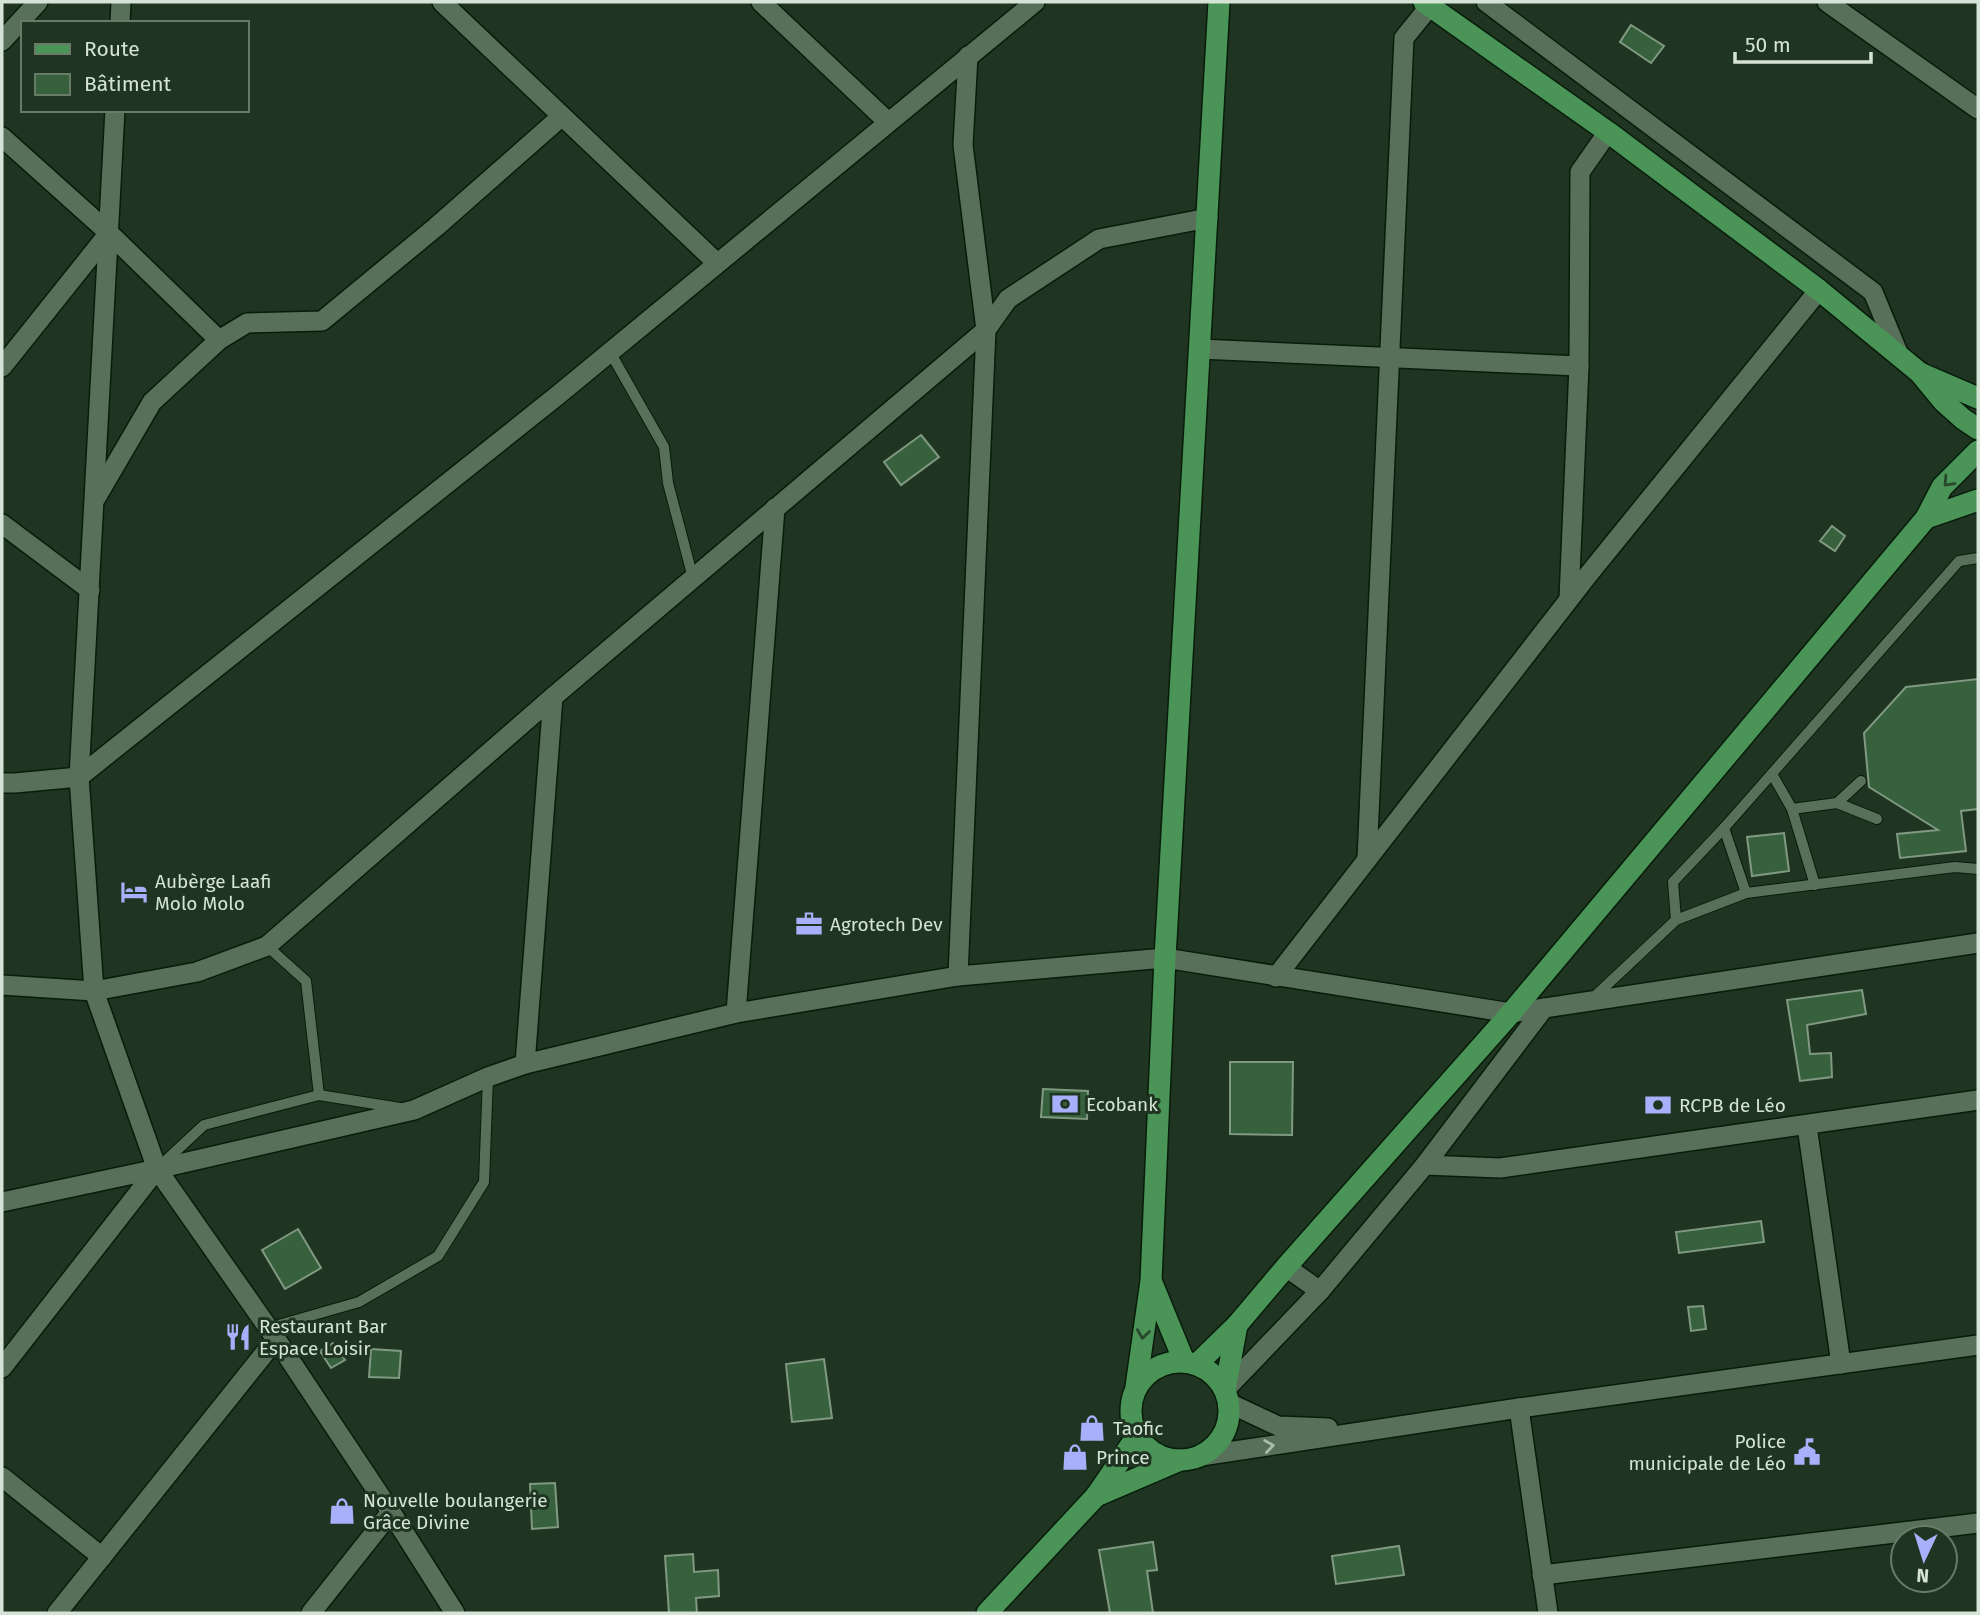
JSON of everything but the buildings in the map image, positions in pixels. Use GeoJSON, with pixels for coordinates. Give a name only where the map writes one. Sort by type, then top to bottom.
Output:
{"type":"FeatureCollection","features":[{"type":"Feature","properties":{"kind":"main road"},"geometry":{"type":"LineString","coordinates":[[1191,1458],[1163,1458],[1148,1449],[1137,1436],[1131,1420],[1130,1404],[1136,1387],[1151,1282],[1166,958],[1219,2]]}},
{"type":"Feature","properties":{"kind":"main road"},"geometry":{"type":"LineString","coordinates":[[1427,4],[1608,132],[1819,290],[1920,373],[1944,402],[1978,429]]}},
{"type":"Feature","properties":{"kind":"main road"},"geometry":{"type":"LineString","coordinates":[[1920,373],[1978,398]]}},
{"type":"Feature","properties":{"kind":"main road"},"geometry":{"type":"LineString","coordinates":[[1190,1362],[1237,1325],[1511,1013],[1926,518],[1942,487],[1978,452]]}},
{"type":"Feature","properties":{"kind":"main road"},"geometry":{"type":"LineString","coordinates":[[1926,518],[1978,500]]}},
{"type":"Feature","properties":{"kind":"main road"},"geometry":{"type":"LineString","coordinates":[[1151,1282],[1190,1362]]}},
{"type":"Feature","properties":{"kind":"main road"},"geometry":{"type":"LineString","coordinates":[[1096,1496],[1215,1446],[1225,1433],[1230,1417],[1227,1396],[1237,1325]]}},
{"type":"Feature","properties":{"kind":"main road"},"geometry":{"type":"LineString","coordinates":[[1136,1387],[1144,1376],[1156,1367],[1170,1362],[1190,1362],[1213,1374],[1227,1396]]}},
{"type":"Feature","properties":{"kind":"main road"},"geometry":{"type":"LineString","coordinates":[[987,1613],[1096,1496],[1137,1436]]}},
{"type":"Feature","properties":{"kind":"street"},"geometry":{"type":"LineString","coordinates":[[2,41],[38,2]]}},
{"type":"Feature","properties":{"kind":"street"},"geometry":{"type":"LineString","coordinates":[[120,21],[121,2]]}},
{"type":"Feature","properties":{"kind":"street"},"geometry":{"type":"LineString","coordinates":[[442,2],[718,263]]}},
{"type":"Feature","properties":{"kind":"street"},"geometry":{"type":"LineString","coordinates":[[761,2],[888,122]]}},
{"type":"Feature","properties":{"kind":"street"},"geometry":{"type":"LineString","coordinates":[[6,780],[79,777],[610,352],[1035,2]]}},
{"type":"Feature","properties":{"kind":"street"},"geometry":{"type":"LineString","coordinates":[[1486,2],[1873,292],[1899,355]]}},
{"type":"Feature","properties":{"kind":"street"},"geometry":{"type":"LineString","coordinates":[[1828,2],[1978,109]]}},
{"type":"Feature","properties":{"kind":"street"},"geometry":{"type":"LineString","coordinates":[[1367,859],[1404,38],[1427,4]]}},
{"type":"Feature","properties":{"kind":"street"},"geometry":{"type":"LineString","coordinates":[[958,976],[986,330],[962,145],[968,56]]}},
{"type":"Feature","properties":{"kind":"street"},"geometry":{"type":"LineString","coordinates":[[116,112],[79,777],[94,990],[157,1169],[272,1333],[455,1613]]}},
{"type":"Feature","properties":{"kind":"street"},"geometry":{"type":"LineString","coordinates":[[95,498],[152,402],[219,340],[247,323],[322,321],[436,227],[562,116]]}},
{"type":"Feature","properties":{"kind":"street"},"geometry":{"type":"LineString","coordinates":[[1569,599],[1579,366],[1580,172],[1608,132]]}},
{"type":"Feature","properties":{"kind":"street"},"geometry":{"type":"LineString","coordinates":[[2,138],[109,233],[219,340]]}},
{"type":"Feature","properties":{"kind":"street"},"geometry":{"type":"LineString","coordinates":[[2,985],[94,990],[197,972],[267,946],[554,697],[986,330],[1008,299],[1098,239],[1208,218]]}},
{"type":"Feature","properties":{"kind":"street"},"geometry":{"type":"LineString","coordinates":[[2,367],[109,233]]}},
{"type":"Feature","properties":{"kind":"street"},"geometry":{"type":"LineString","coordinates":[[1276,976],[1569,599],[1819,290]]}},
{"type":"Feature","properties":{"kind":"street"},"geometry":{"type":"LineString","coordinates":[[1200,349],[1579,366]]}},
{"type":"Feature","properties":{"kind":"street"},"geometry":{"type":"LineString","coordinates":[[736,1013],[775,508]]}},
{"type":"Feature","properties":{"kind":"street"},"geometry":{"type":"LineString","coordinates":[[2,524],[90,590]]}},
{"type":"Feature","properties":{"kind":"street"},"geometry":{"type":"LineString","coordinates":[[525,1064],[554,697]]}},
{"type":"Feature","properties":{"kind":"street"},"geometry":{"type":"LineString","coordinates":[[2,1202],[414,1110],[488,1077],[525,1064],[736,1013],[958,976],[1166,958],[1511,1013],[1978,943]]}},
{"type":"Feature","properties":{"kind":"street"},"geometry":{"type":"LineString","coordinates":[[1378,1430],[1278,1426],[1227,1396],[1320,1291],[1425,1165],[1544,1008]]}},
{"type":"Feature","properties":{"kind":"street"},"geometry":{"type":"LineString","coordinates":[[1425,1165],[1500,1168],[1978,1100]]}},
{"type":"Feature","properties":{"kind":"street"},"geometry":{"type":"LineString","coordinates":[[1807,1126],[1840,1364]]}},
{"type":"Feature","properties":{"kind":"street"},"geometry":{"type":"LineString","coordinates":[[2,1368],[157,1169]]}},
{"type":"Feature","properties":{"kind":"street"},"geometry":{"type":"LineString","coordinates":[[1286,1267],[1320,1291]]}},
{"type":"Feature","properties":{"kind":"street"},"geometry":{"type":"LineString","coordinates":[[57,1613],[272,1333]]}},
{"type":"Feature","properties":{"kind":"street"},"geometry":{"type":"LineString","coordinates":[[1191,1458],[1519,1408],[1978,1345]]}},
{"type":"Feature","properties":{"kind":"street"},"geometry":{"type":"LineString","coordinates":[[1519,1408],[1548,1613]]}},
{"type":"Feature","properties":{"kind":"street"},"geometry":{"type":"LineString","coordinates":[[2,1477],[102,1557]]}},
{"type":"Feature","properties":{"kind":"street"},"geometry":{"type":"LineString","coordinates":[[311,1613],[391,1512]]}},
{"type":"Feature","properties":{"kind":"street"},"geometry":{"type":"LineString","coordinates":[[1542,1576],[1978,1523]]}},
{"type":"Feature","properties":{"kind":"lane"},"geometry":{"type":"LineString","coordinates":[[610,352],[664,447],[668,483],[693,579]]}},
{"type":"Feature","properties":{"kind":"lane"},"geometry":{"type":"LineString","coordinates":[[1676,920],[1673,882],[1724,828],[1959,561],[1978,558]]}},
{"type":"Feature","properties":{"kind":"lane"},"geometry":{"type":"LineString","coordinates":[[1772,774],[1792,809],[1815,885]]}},
{"type":"Feature","properties":{"kind":"lane"},"geometry":{"type":"LineString","coordinates":[[1837,803],[1861,781]]}},
{"type":"Feature","properties":{"kind":"lane"},"geometry":{"type":"LineString","coordinates":[[1792,809],[1837,803],[1877,819]]}},
{"type":"Feature","properties":{"kind":"lane"},"geometry":{"type":"LineString","coordinates":[[1724,828],[1746,893]]}},
{"type":"Feature","properties":{"kind":"lane"},"geometry":{"type":"LineString","coordinates":[[1589,1001],[1676,920],[1746,893],[1955,867],[1978,869]]}},
{"type":"Feature","properties":{"kind":"lane"},"geometry":{"type":"LineString","coordinates":[[267,946],[306,981],[319,1095]]}},
{"type":"Feature","properties":{"kind":"lane"},"geometry":{"type":"LineString","coordinates":[[272,1333],[359,1302],[438,1256],[484,1182],[488,1077]]}},
{"type":"Feature","properties":{"kind":"lane"},"geometry":{"type":"LineString","coordinates":[[157,1169],[204,1125],[319,1095],[414,1110]]}},
{"type":"Feature","properties":{"kind":"place","name":"Aubèrge Laafi Molo Molo"},"geometry":{"type":"Point","coordinates":[134,892]}},
{"type":"Feature","properties":{"kind":"place","name":"Agrotech Dev"},"geometry":{"type":"Point","coordinates":[809,924]}},
{"type":"Feature","properties":{"kind":"place","name":"Ecobank"},"geometry":{"type":"Point","coordinates":[1065,1104]}},
{"type":"Feature","properties":{"kind":"place","name":"RCPB de Léo"},"geometry":{"type":"Point","coordinates":[1658,1105]}},
{"type":"Feature","properties":{"kind":"place","name":"Restaurant Bar Espace Loisir"},"geometry":{"type":"Point","coordinates":[238,1337]}},
{"type":"Feature","properties":{"kind":"place","name":"Taofic"},"geometry":{"type":"Point","coordinates":[1092,1428]}},
{"type":"Feature","properties":{"kind":"place","name":"Police municipale de Léo"},"geometry":{"type":"Point","coordinates":[1807,1452]}},
{"type":"Feature","properties":{"kind":"place","name":"Prince"},"geometry":{"type":"Point","coordinates":[1075,1457]}},
{"type":"Feature","properties":{"kind":"place","name":"Nouvelle boulangerie Grâce Divine"},"geometry":{"type":"Point","coordinates":[342,1511]}}]}
